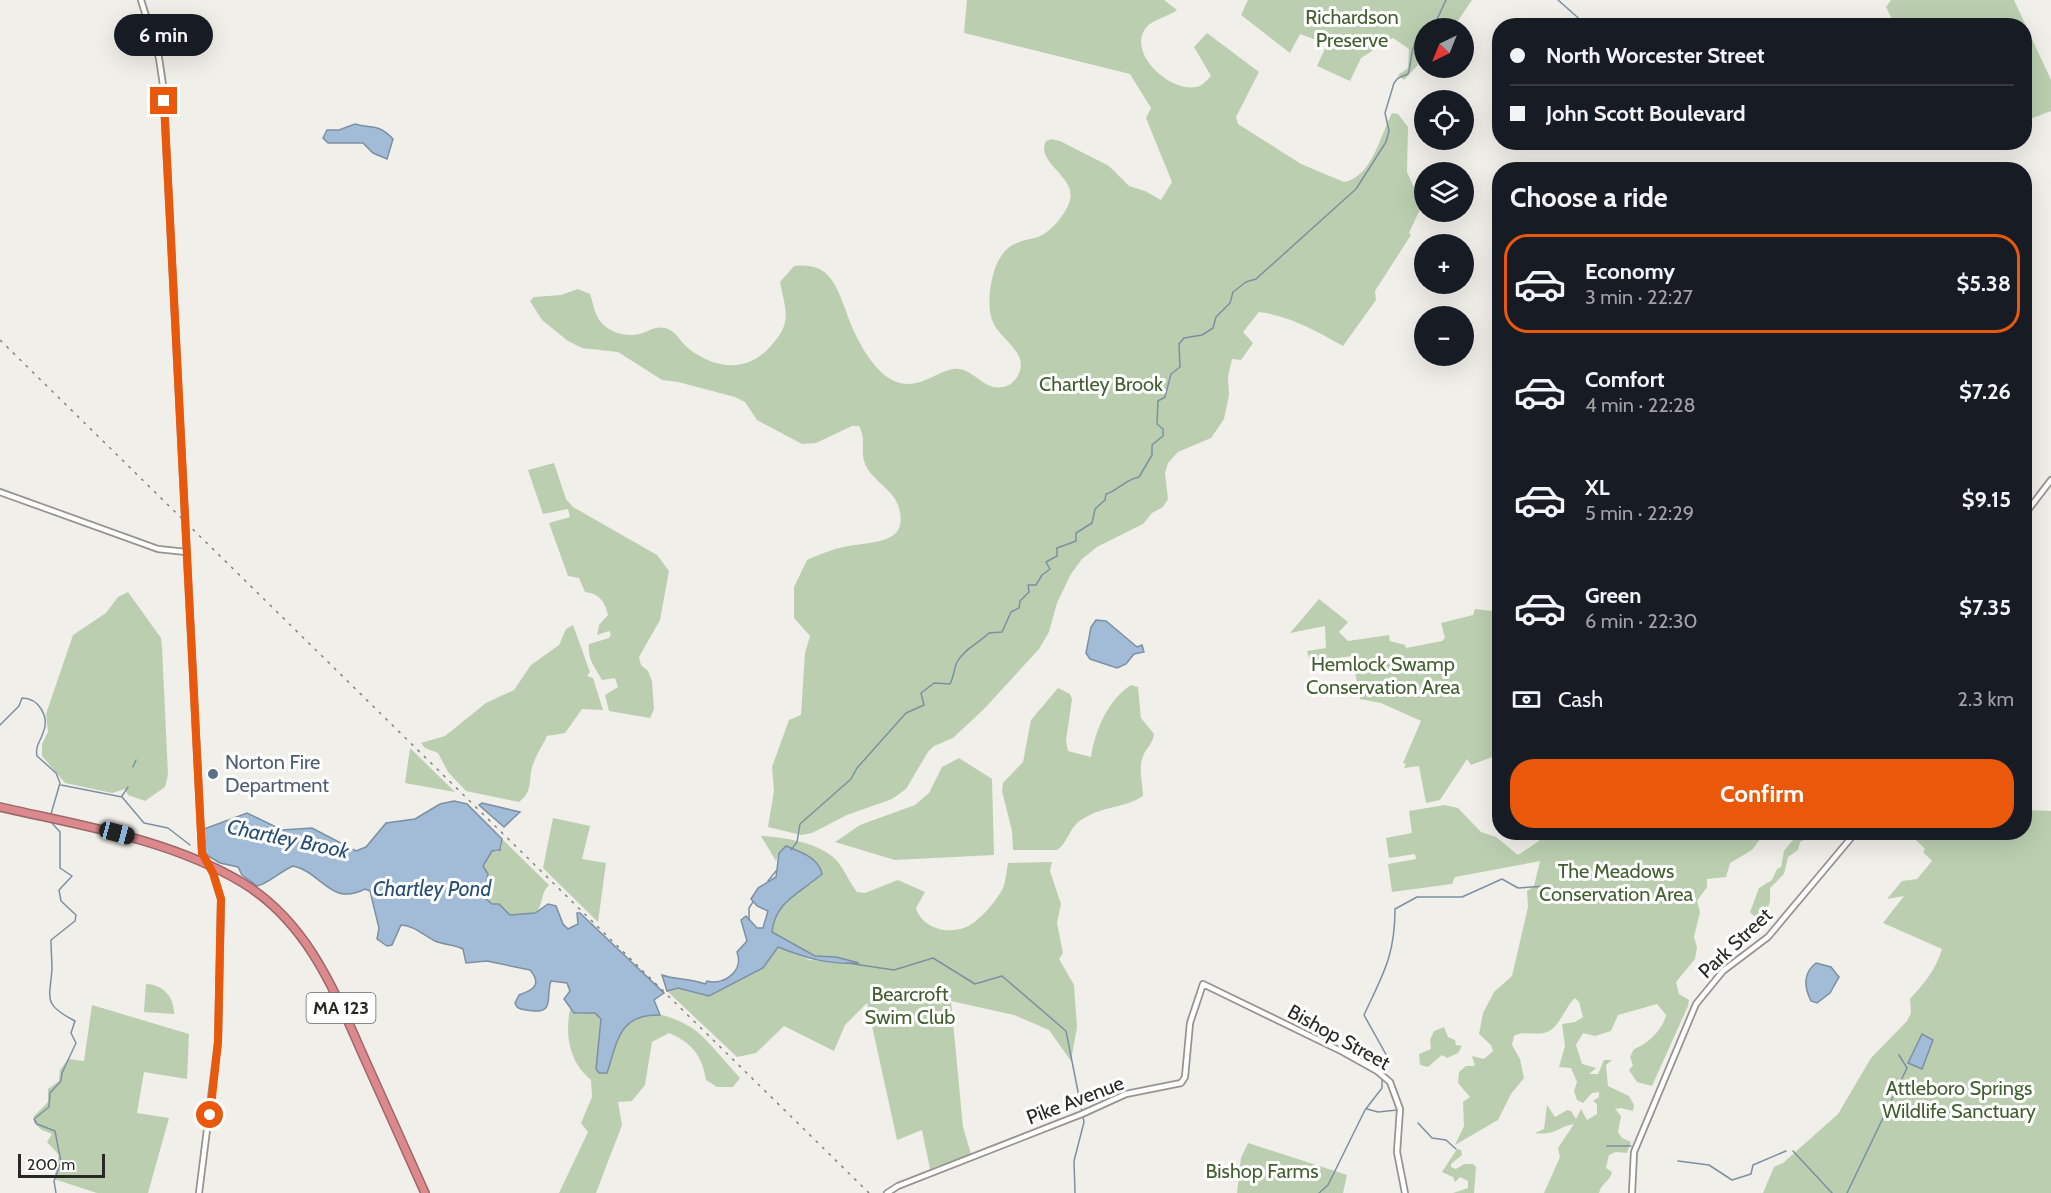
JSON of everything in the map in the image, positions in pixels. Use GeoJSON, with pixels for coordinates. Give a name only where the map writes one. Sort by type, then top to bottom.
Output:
{"type":"FeatureCollection","features":[{"type":"Feature","properties":{"kind":"highway","name":"MA 123"},"geometry":{"type":"LineString","coordinates":[[0,807],[133,837],[236,879],[267,900],[293,925],[313,951],[425,1193]]}},
{"type":"Feature","properties":{"kind":"main road"},"geometry":{"type":"LineString","coordinates":[[141,0],[159,58],[163,85],[202,853],[206,865],[213,873],[221,899],[219,1030],[199,1193]]}},
{"type":"Feature","properties":{"kind":"main road"},"geometry":{"type":"LineString","coordinates":[[2032,505],[2051,480]]}},
{"type":"Feature","properties":{"kind":"main road"},"geometry":{"type":"LineString","coordinates":[[0,492],[158,549],[186,552]]}},
{"type":"Feature","properties":{"kind":"main road","name":"Park Street"},"geometry":{"type":"LineString","coordinates":[[1632,1193],[1634,1152],[1696,1004],[1724,971],[1768,937],[1849,840]]}},
{"type":"Feature","properties":{"kind":"main road","name":"Pike Avenue"},"geometry":{"type":"LineString","coordinates":[[887,1193],[952,1164],[1083,1114],[1126,1094],[1169,1087],[1183,1081],[1190,1023],[1203,984]]}},
{"type":"Feature","properties":{"kind":"main road","name":"Bishop Street"},"geometry":{"type":"LineString","coordinates":[[1203,984],[1343,1052],[1377,1071],[1390,1082],[1400,1109],[1397,1152],[1405,1193]]}},
{"type":"Feature","properties":{"kind":"green space"},"geometry":{"type":"Polygon","coordinates":[[[967,0],[1164,0],[1177,10],[1148,26],[1141,39],[1142,50],[1155,70],[1175,84],[1196,87],[1202,84],[1211,76],[1194,47],[1207,33],[1259,72],[1236,117],[1238,124],[1301,164],[1344,182],[1354,179],[1362,172],[1374,154],[1392,113],[1398,114],[1408,127],[1407,172],[1414,187],[1414,222],[1409,233],[1411,235],[1375,291],[1376,300],[1343,346],[1292,321],[1259,312],[1243,332],[1253,343],[1241,360],[1232,359],[1224,419],[1211,438],[1178,452],[1168,463],[1165,473],[1168,499],[1163,507],[1152,513],[1143,524],[1097,547],[1082,559],[1071,574],[1057,603],[1049,632],[1039,649],[984,709],[953,738],[934,746],[928,752],[906,789],[892,799],[847,815],[812,833],[801,835],[768,827],[774,791],[772,767],[789,720],[801,715],[805,653],[810,636],[794,618],[794,587],[807,560],[836,549],[883,540],[890,537],[900,526],[901,517],[895,499],[871,473],[864,461],[859,426],[852,426],[816,443],[802,444],[757,420],[745,402],[735,397],[662,380],[618,352],[582,348],[568,341],[542,320],[530,301],[534,297],[561,295],[578,289],[590,294],[598,318],[602,324],[614,332],[636,335],[656,328],[669,329],[698,355],[719,364],[740,365],[760,356],[777,339],[786,317],[780,282],[794,266],[806,266],[823,271],[829,277],[839,292],[861,345],[876,367],[895,382],[913,384],[953,369],[960,369],[989,385],[1003,387],[1011,384],[1021,368],[1020,361],[1018,354],[992,320],[989,306],[990,288],[994,271],[1004,253],[1017,243],[1043,235],[1053,227],[1070,200],[1067,184],[1046,156],[1044,149],[1046,141],[1052,139],[1060,141],[1109,166],[1129,186],[1145,191],[1161,200],[1172,182],[1146,118],[1151,108],[1130,74],[964,33],[967,0]]]}},
{"type":"Feature","properties":{"kind":"green space","name":"Richardson Preserve"},"geometry":{"type":"Polygon","coordinates":[[[1248,0],[1472,0],[1460,18],[1414,18],[1414,69],[1404,80],[1398,75],[1408,68],[1409,49],[1393,38],[1361,58],[1350,81],[1317,66],[1327,44],[1300,34],[1290,53],[1241,15],[1248,0]]]}},
{"type":"Feature","properties":{"kind":"green space"},"geometry":{"type":"Polygon","coordinates":[[[1891,0],[2014,0],[2022,18],[1892,18],[1886,7],[1891,0]]]}},
{"type":"Feature","properties":{"kind":"green space"},"geometry":{"type":"Polygon","coordinates":[[[2032,39],[2051,80],[2051,111],[2032,118],[2032,39]]]}},
{"type":"Feature","properties":{"kind":"green space"},"geometry":{"type":"Polygon","coordinates":[[[554,463],[566,499],[573,507],[657,555],[669,571],[660,620],[639,657],[641,665],[648,671],[652,681],[654,709],[650,718],[609,711],[605,695],[618,687],[615,678],[602,680],[589,655],[589,644],[609,638],[611,634],[609,631],[597,635],[599,625],[608,615],[607,610],[598,596],[585,592],[579,578],[568,576],[549,523],[570,517],[568,509],[543,514],[528,470],[554,463]]]}},
{"type":"Feature","properties":{"kind":"green space"},"geometry":{"type":"Polygon","coordinates":[[[128,592],[161,638],[162,647],[168,775],[165,787],[145,801],[128,795],[125,789],[112,793],[65,783],[42,756],[42,744],[48,732],[46,714],[73,635],[106,613],[118,597],[128,592]]]}},
{"type":"Feature","properties":{"kind":"green space","name":"Hemlock Swamp Conservation Area"},"geometry":{"type":"Polygon","coordinates":[[[1319,599],[1348,622],[1339,632],[1348,641],[1389,635],[1390,641],[1405,645],[1406,648],[1442,641],[1445,638],[1441,623],[1473,615],[1475,609],[1492,611],[1492,757],[1471,765],[1467,759],[1440,800],[1426,803],[1419,766],[1404,768],[1406,764],[1403,763],[1421,721],[1381,703],[1360,699],[1352,656],[1310,662],[1307,651],[1326,648],[1325,626],[1290,633],[1319,599]]]}},
{"type":"Feature","properties":{"kind":"green space"},"geometry":{"type":"Polygon","coordinates":[[[573,625],[590,672],[587,676],[593,678],[603,710],[582,709],[565,733],[547,736],[532,767],[527,793],[519,802],[466,791],[448,772],[438,753],[425,748],[421,743],[445,736],[486,703],[514,690],[531,665],[559,645],[566,629],[573,625]]]}},
{"type":"Feature","properties":{"kind":"green space"},"geometry":{"type":"Polygon","coordinates":[[[1131,685],[1138,687],[1141,718],[1154,734],[1142,761],[1143,796],[1081,820],[1057,850],[1013,850],[1012,831],[1002,791],[1003,783],[1023,762],[1031,720],[1058,688],[1070,694],[1072,699],[1066,741],[1068,751],[1091,757],[1099,726],[1109,707],[1131,685]]]}},
{"type":"Feature","properties":{"kind":"green space"},"geometry":{"type":"Polygon","coordinates":[[[410,748],[455,792],[405,783],[410,748]]]}},
{"type":"Feature","properties":{"kind":"green space"},"geometry":{"type":"Polygon","coordinates":[[[959,758],[992,779],[994,855],[895,860],[835,842],[860,825],[915,805],[929,793],[942,767],[959,758]]]}},
{"type":"Feature","properties":{"kind":"green space","name":"The Meadows Conservation Area"},"geometry":{"type":"Polygon","coordinates":[[[1445,805],[1458,808],[1481,832],[1492,836],[1492,840],[1500,840],[1518,855],[1540,840],[1760,840],[1752,850],[1730,863],[1726,877],[1707,879],[1707,887],[1697,901],[1700,912],[1694,937],[1697,947],[1695,959],[1676,982],[1679,994],[1689,1000],[1688,1006],[1652,1086],[1637,1082],[1629,1070],[1633,1065],[1630,1057],[1634,1049],[1644,1044],[1662,1026],[1666,1015],[1657,1004],[1618,1015],[1611,1031],[1595,1036],[1583,1033],[1576,1045],[1582,1064],[1596,1068],[1589,1074],[1598,1074],[1604,1060],[1612,1060],[1606,1065],[1608,1086],[1629,1096],[1634,1105],[1633,1111],[1615,1109],[1621,1116],[1618,1132],[1622,1138],[1631,1142],[1627,1153],[1616,1152],[1609,1155],[1606,1168],[1612,1172],[1599,1193],[1544,1193],[1560,1157],[1558,1148],[1574,1124],[1553,1132],[1535,1133],[1544,1129],[1547,1105],[1555,1117],[1567,1110],[1571,1111],[1576,1119],[1581,1109],[1587,1120],[1597,1114],[1597,1104],[1593,1101],[1599,1097],[1599,1092],[1592,1093],[1583,1103],[1577,1100],[1574,1091],[1577,1082],[1571,1068],[1559,1067],[1565,1046],[1562,1024],[1575,1022],[1583,1017],[1579,1002],[1575,998],[1552,1029],[1538,1034],[1523,1033],[1514,1036],[1512,1045],[1520,1059],[1524,1078],[1511,1094],[1498,1120],[1455,1145],[1464,1126],[1463,1102],[1470,1097],[1458,1083],[1459,1072],[1466,1066],[1475,1066],[1472,1056],[1484,1059],[1493,1051],[1491,1045],[1479,1034],[1483,1013],[1494,992],[1512,976],[1528,907],[1527,891],[1534,886],[1540,861],[1455,877],[1452,884],[1392,892],[1388,864],[1416,859],[1415,854],[1389,858],[1386,838],[1412,833],[1409,811],[1445,805]]]}},
{"type":"Feature","properties":{"kind":"green space","name":"Attleboro Springs Wildlife Sanctuary"},"geometry":{"type":"Polygon","coordinates":[[[2032,810],[2051,811],[2051,1193],[1763,1193],[1774,1167],[1783,1163],[1838,1114],[1871,1058],[1907,1021],[1911,1013],[1910,999],[1929,976],[1936,963],[1942,949],[1883,923],[1904,896],[1887,899],[1902,881],[1917,879],[1932,861],[1923,852],[1925,849],[1916,840],[2032,840],[2032,810]]]}},
{"type":"Feature","properties":{"kind":"green space"},"geometry":{"type":"Polygon","coordinates":[[[553,818],[590,826],[582,859],[606,863],[598,922],[543,868],[553,818]]]}},
{"type":"Feature","properties":{"kind":"green space","name":"Bearcroft Swim Club"},"geometry":{"type":"Polygon","coordinates":[[[761,836],[791,840],[822,850],[837,861],[857,892],[865,893],[898,880],[925,892],[916,908],[919,915],[929,925],[943,930],[966,927],[986,911],[1003,887],[1008,863],[1052,862],[1050,871],[1061,904],[1057,923],[1063,953],[1059,959],[1074,985],[1077,1027],[1071,1061],[1049,1030],[1014,1015],[951,1001],[963,1127],[971,1154],[930,1169],[922,1130],[897,1140],[867,1003],[845,1025],[834,1051],[784,1026],[756,1053],[737,1057],[667,991],[678,988],[710,996],[763,968],[778,947],[810,960],[856,963],[836,957],[815,956],[772,932],[777,915],[786,902],[813,883],[779,853],[776,861],[761,836]]]}},
{"type":"Feature","properties":{"kind":"green space"},"geometry":{"type":"Polygon","coordinates":[[[502,839],[549,885],[535,913],[510,915],[499,904],[492,904],[475,888],[483,884],[483,867],[492,851],[497,852],[502,847],[502,839]]]}},
{"type":"Feature","properties":{"kind":"green space"},"geometry":{"type":"Polygon","coordinates":[[[1804,840],[1800,842],[1798,850],[1788,857],[1784,874],[1770,888],[1770,901],[1764,921],[1760,922],[1750,912],[1759,888],[1772,880],[1777,869],[1781,867],[1784,851],[1792,841],[1804,840]]]}},
{"type":"Feature","properties":{"kind":"green space"},"geometry":{"type":"Polygon","coordinates":[[[146,984],[162,989],[170,997],[174,1014],[144,1012],[146,984]]]}},
{"type":"Feature","properties":{"kind":"green space"},"geometry":{"type":"Polygon","coordinates":[[[92,1005],[189,1034],[187,1079],[144,1072],[137,1113],[169,1118],[148,1193],[97,1193],[54,1179],[59,1155],[47,1142],[52,1134],[42,1130],[34,1123],[34,1116],[48,1102],[48,1089],[59,1081],[60,1070],[68,1059],[84,1061],[92,1005]]]}},
{"type":"Feature","properties":{"kind":"green space"},"geometry":{"type":"Polygon","coordinates":[[[570,1009],[579,1014],[595,1013],[601,1019],[596,1068],[611,1062],[615,1045],[627,1024],[639,1016],[648,1014],[668,1017],[688,1025],[708,1042],[740,1078],[733,1087],[717,1087],[706,1080],[699,1057],[684,1041],[669,1033],[652,1042],[645,1085],[632,1101],[618,1102],[622,1125],[596,1193],[559,1193],[588,1132],[581,1123],[592,1097],[591,1080],[578,1065],[570,1048],[568,1029],[570,1009]]]}},
{"type":"Feature","properties":{"kind":"green space"},"geometry":{"type":"Polygon","coordinates":[[[1444,1027],[1448,1037],[1455,1040],[1456,1045],[1462,1046],[1458,1053],[1447,1058],[1442,1055],[1428,1067],[1420,1065],[1419,1054],[1431,1049],[1430,1040],[1434,1031],[1444,1027]]]}},
{"type":"Feature","properties":{"kind":"green space","name":"Bishop Farms"},"geometry":{"type":"Polygon","coordinates":[[[1248,1143],[1347,1175],[1343,1193],[1237,1193],[1241,1158],[1248,1143]]]}},
{"type":"Feature","properties":{"kind":"green space"},"geometry":{"type":"Polygon","coordinates":[[[1457,1149],[1461,1150],[1462,1155],[1451,1164],[1451,1167],[1456,1169],[1464,1164],[1473,1164],[1476,1167],[1474,1193],[1453,1193],[1468,1188],[1468,1181],[1460,1177],[1455,1182],[1453,1177],[1442,1172],[1457,1149]]]}},
{"type":"Feature","properties":{"kind":"water"},"geometry":{"type":"Polygon","coordinates":[[[355,124],[379,129],[393,139],[387,159],[373,153],[363,143],[328,143],[323,138],[327,130],[339,130],[355,124]]]}},
{"type":"Feature","properties":{"kind":"water"},"geometry":{"type":"Polygon","coordinates":[[[1096,620],[1106,621],[1137,647],[1142,645],[1144,652],[1134,654],[1126,664],[1117,668],[1090,659],[1086,653],[1091,627],[1096,620]]]}},
{"type":"Feature","properties":{"kind":"water","name":"Chartley Pond"},"geometry":{"type":"Polygon","coordinates":[[[454,801],[467,804],[502,839],[500,850],[492,851],[483,866],[488,874],[486,883],[476,886],[476,890],[492,904],[499,904],[510,915],[535,913],[548,904],[556,906],[563,924],[568,929],[578,924],[577,913],[580,913],[664,993],[654,1000],[660,1015],[636,1019],[622,1031],[607,1073],[599,1073],[596,1069],[601,1019],[595,1013],[574,1013],[564,999],[570,991],[567,983],[551,981],[546,1008],[536,1011],[520,1009],[515,1003],[519,995],[532,989],[536,983],[530,970],[487,961],[466,963],[463,949],[435,941],[415,929],[401,925],[392,945],[387,946],[377,939],[379,928],[370,891],[365,889],[343,894],[334,891],[303,869],[293,866],[257,886],[242,875],[238,867],[220,863],[205,854],[204,829],[247,813],[282,830],[312,828],[356,851],[366,847],[386,823],[415,819],[440,804],[454,801]]]}},
{"type":"Feature","properties":{"kind":"water"},"geometry":{"type":"Polygon","coordinates":[[[482,803],[520,812],[504,827],[479,805],[482,803]]]}},
{"type":"Feature","properties":{"kind":"water"},"geometry":{"type":"Polygon","coordinates":[[[786,846],[813,860],[822,874],[790,898],[778,913],[772,932],[815,956],[836,957],[859,963],[817,960],[778,947],[763,968],[709,996],[678,988],[667,991],[662,975],[705,984],[707,981],[720,981],[731,975],[738,965],[737,952],[747,941],[741,920],[746,916],[757,928],[763,928],[768,911],[757,906],[751,899],[758,888],[776,877],[779,853],[786,846]]]}},
{"type":"Feature","properties":{"kind":"water"},"geometry":{"type":"Polygon","coordinates":[[[1816,963],[1831,967],[1839,977],[1830,993],[1817,1003],[1811,1001],[1806,985],[1809,971],[1816,963]]]}},
{"type":"Feature","properties":{"kind":"water"},"geometry":{"type":"Polygon","coordinates":[[[1922,1034],[1933,1040],[1922,1069],[1908,1063],[1922,1034]]]}},
{"type":"Feature","properties":{"kind":"waterway","name":"Chartley Brook"},"geometry":{"type":"LineString","coordinates":[[1438,18],[1446,0]]}},
{"type":"Feature","properties":{"kind":"waterway","name":"Chartley Brook"},"geometry":{"type":"LineString","coordinates":[[1558,0],[1578,18]]}},
{"type":"Feature","properties":{"kind":"waterway","name":"Chartley Brook"},"geometry":{"type":"LineString","coordinates":[[791,850],[797,842],[800,824],[851,779],[857,768],[906,713],[924,705],[921,693],[934,683],[950,684],[957,662],[964,653],[989,633],[1002,632],[1011,612],[1019,608],[1020,601],[1029,592],[1028,585],[1036,585],[1042,575],[1050,569],[1046,562],[1057,556],[1057,548],[1076,541],[1076,533],[1092,523],[1095,509],[1105,500],[1106,494],[1129,480],[1139,477],[1152,455],[1152,445],[1163,436],[1163,429],[1157,424],[1158,401],[1165,397],[1171,374],[1180,367],[1179,344],[1184,338],[1202,335],[1213,328],[1216,317],[1230,303],[1233,292],[1246,282],[1256,279],[1356,189],[1386,142],[1389,131],[1385,113],[1394,83],[1398,78],[1408,74],[1414,46]]}},
{"type":"Feature","properties":{"kind":"waterway"},"geometry":{"type":"LineString","coordinates":[[0,725],[19,706],[22,698],[33,701],[42,709],[45,727],[37,747],[37,756],[56,773],[60,783],[51,814]]}},
{"type":"Feature","properties":{"kind":"waterway"},"geometry":{"type":"LineString","coordinates":[[133,767],[136,760]]}},
{"type":"Feature","properties":{"kind":"waterway","name":"Chartley Brook"},"geometry":{"type":"LineString","coordinates":[[61,785],[122,797],[144,823],[168,828],[190,845]]}},
{"type":"Feature","properties":{"kind":"waterway"},"geometry":{"type":"LineString","coordinates":[[122,796],[128,787]]}},
{"type":"Feature","properties":{"kind":"waterway"},"geometry":{"type":"LineString","coordinates":[[51,822],[60,832],[60,868],[72,876],[59,890],[61,901],[76,915],[75,921],[51,940],[50,994],[50,1000],[57,1010],[75,1021],[71,1033],[76,1043],[62,1073],[61,1081],[50,1093],[49,1107],[34,1119],[37,1124],[55,1131],[61,1162],[54,1181],[56,1193]]}},
{"type":"Feature","properties":{"kind":"waterway","name":"Chartley Brook"},"geometry":{"type":"LineString","coordinates":[[768,881],[776,871]]}},
{"type":"Feature","properties":{"kind":"waterway"},"geometry":{"type":"LineString","coordinates":[[1386,1071],[1388,1058],[1364,1015],[1387,964],[1393,940],[1395,909],[1417,897],[1462,897],[1502,879],[1518,888],[1547,886]]}},
{"type":"Feature","properties":{"kind":"waterway","name":"Chartley Brook"},"geometry":{"type":"LineString","coordinates":[[749,920],[749,908],[753,902]]}},
{"type":"Feature","properties":{"kind":"waterway"},"geometry":{"type":"LineString","coordinates":[[847,963],[894,970],[933,958],[975,984],[1002,976],[1066,1031],[1084,1122],[1074,1161],[1075,1193]]}},
{"type":"Feature","properties":{"kind":"waterway"},"geometry":{"type":"LineString","coordinates":[[1847,1193],[1907,1068],[1899,1055]]}},
{"type":"Feature","properties":{"kind":"waterway"},"geometry":{"type":"LineString","coordinates":[[1319,1193],[1328,1185],[1365,1110],[1382,1088],[1382,1080]]}},
{"type":"Feature","properties":{"kind":"waterway"},"geometry":{"type":"LineString","coordinates":[[1367,1109],[1378,1112],[1397,1110]]}},
{"type":"Feature","properties":{"kind":"waterway"},"geometry":{"type":"LineString","coordinates":[[1418,1123],[1432,1138],[1446,1140],[1456,1149]]}},
{"type":"Feature","properties":{"kind":"waterway"},"geometry":{"type":"LineString","coordinates":[[1607,1146],[1631,1146]]}},
{"type":"Feature","properties":{"kind":"waterway"},"geometry":{"type":"LineString","coordinates":[[1678,1161],[1709,1165],[1732,1180],[1751,1174],[1753,1165],[1786,1151]]}},
{"type":"Feature","properties":{"kind":"waterway"},"geometry":{"type":"LineString","coordinates":[[1793,1151],[1832,1193]]}},
{"type":"Feature","properties":{"kind":"railway"},"geometry":{"type":"LineString","coordinates":[[0,340],[869,1193]]}},
{"type":"Feature","properties":{"kind":"place","name":"Norton Fire Department"},"geometry":{"type":"Point","coordinates":[213,774]}},
{"type":"Feature","properties":{"kind":"route"},"geometry":{"type":"LineString","coordinates":[[164,101],[202,853],[206,865],[218,884],[221,899],[218,1042],[210,1115]]}}]}
